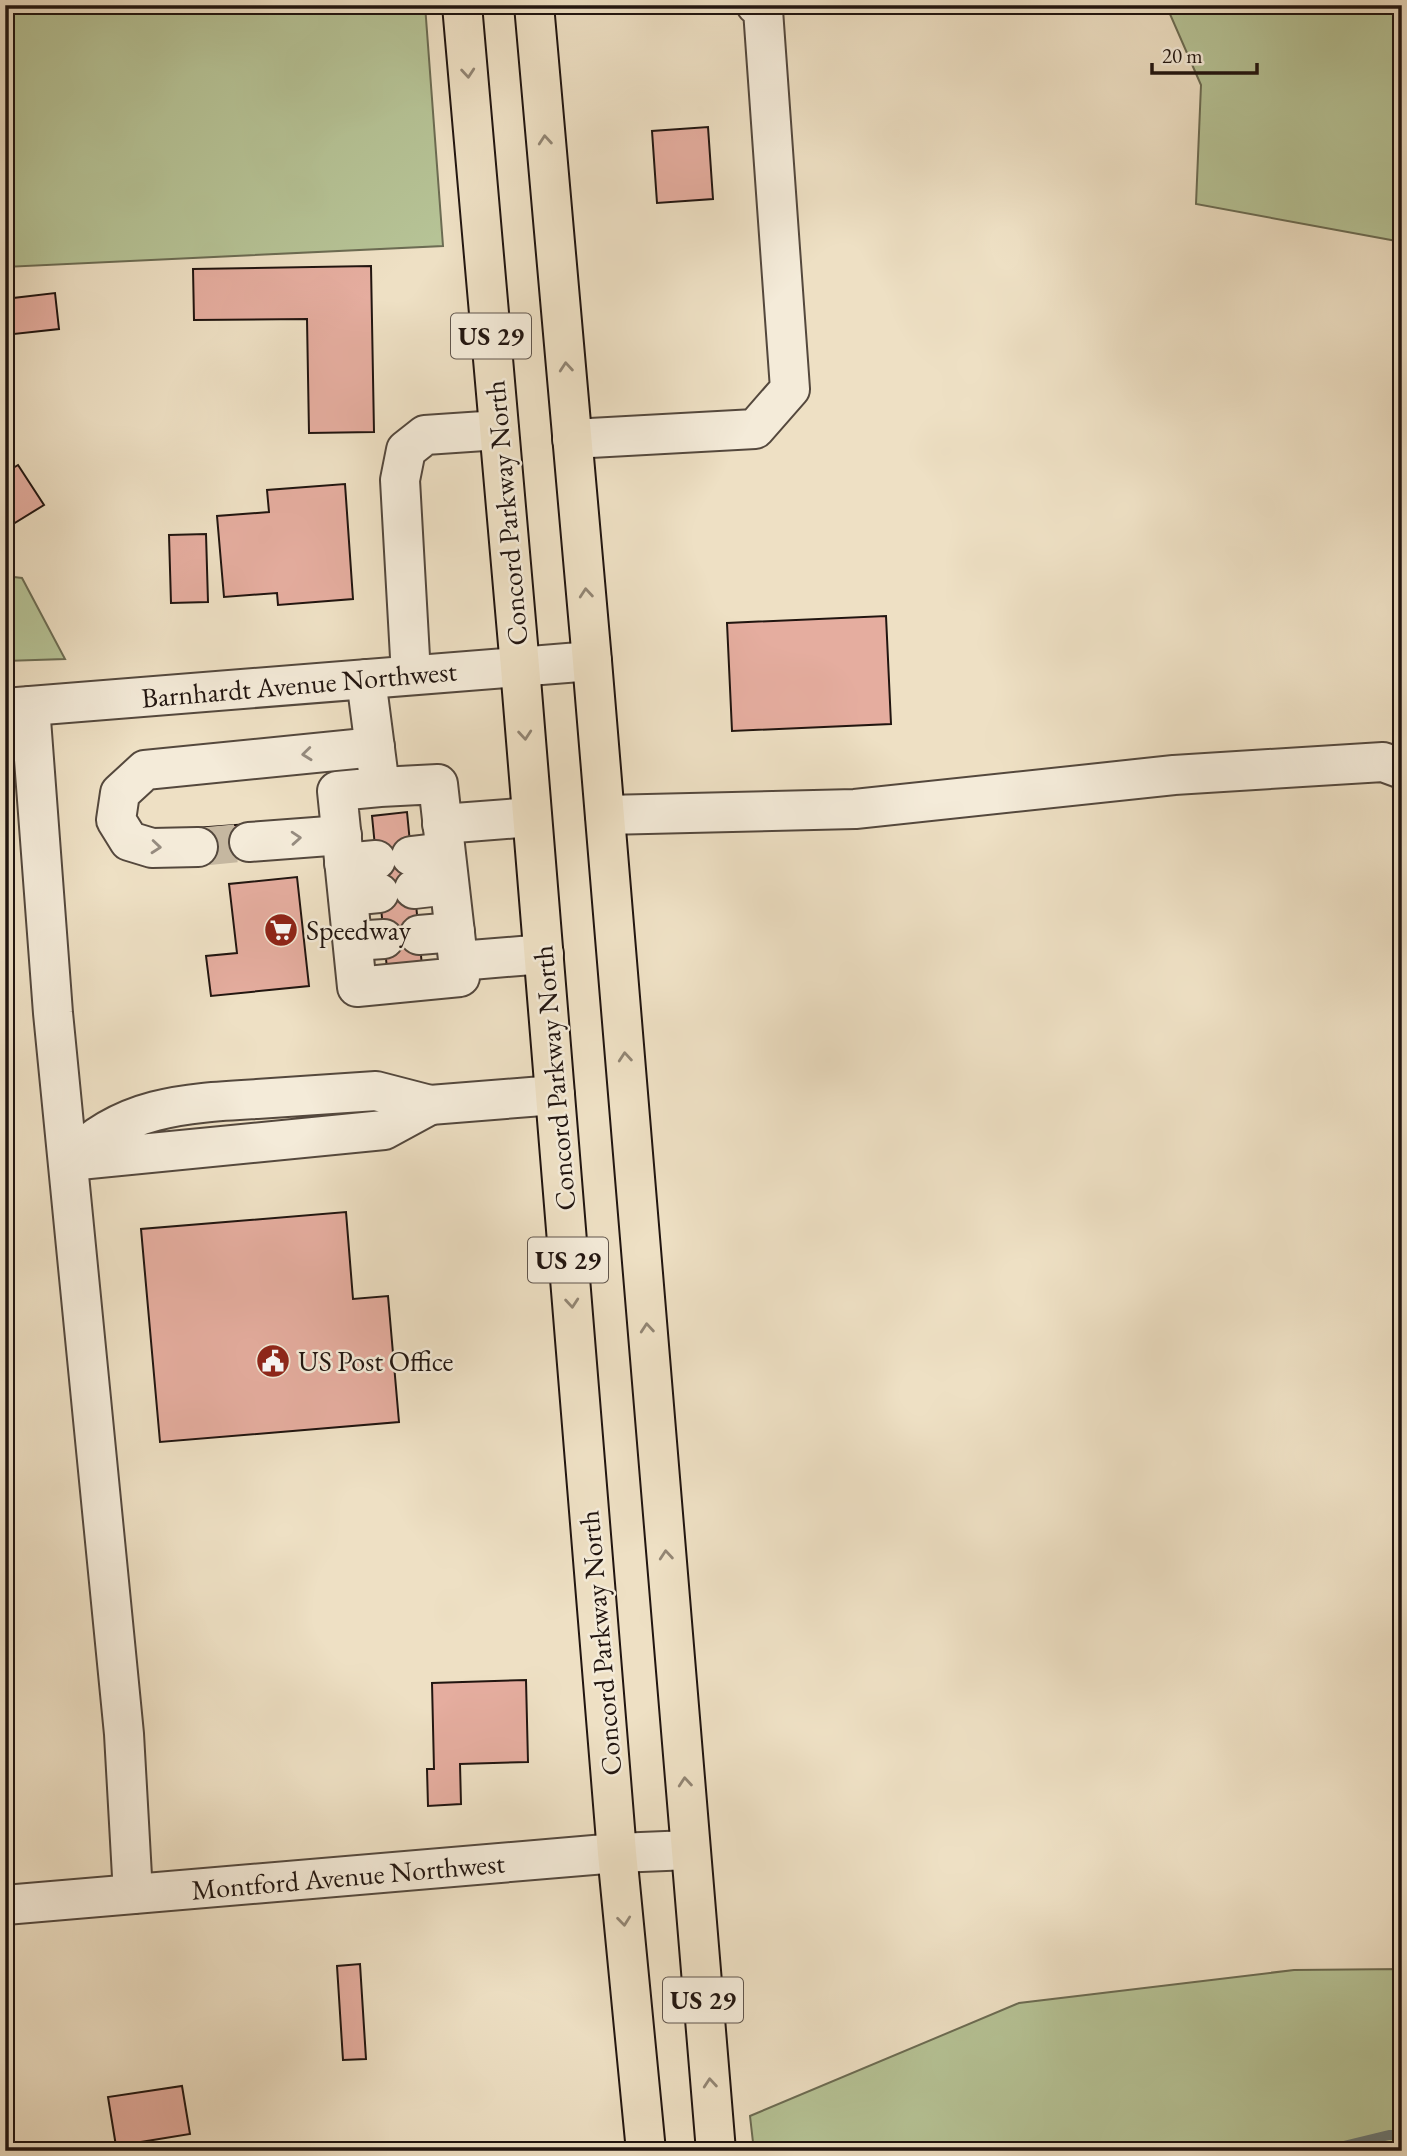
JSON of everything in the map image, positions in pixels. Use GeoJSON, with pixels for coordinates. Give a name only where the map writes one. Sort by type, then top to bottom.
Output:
{"type":"FeatureCollection","features":[{"type":"Feature","properties":{"kind":"highway","name":"Concord Parkway North"},"geometry":{"type":"LineString","coordinates":[[462,5],[520,667],[617,1853],[646,2151]]}},
{"type":"Feature","properties":{"kind":"highway","name":"US 29"},"geometry":{"type":"LineString","coordinates":[[534,5],[592,661],[716,2151]]}},
{"type":"Feature","properties":{"kind":"street"},"geometry":{"type":"LineString","coordinates":[[572,439],[755,429],[790,389],[763,10],[756,5]]}},
{"type":"Feature","properties":{"kind":"street"},"geometry":{"type":"LineString","coordinates":[[411,675],[400,480],[406,450],[425,435],[499,430]]}},
{"type":"Feature","properties":{"kind":"street","name":"Barnhardt Avenue Northwest"},"geometry":{"type":"LineString","coordinates":[[18,707],[592,661]]}},
{"type":"Feature","properties":{"kind":"street"},"geometry":{"type":"LineString","coordinates":[[366,679],[380,787]]}},
{"type":"Feature","properties":{"kind":"street"},"geometry":{"type":"LineString","coordinates":[[18,707],[69,1161],[124,1734],[133,1894]]}},
{"type":"Feature","properties":{"kind":"street"},"geometry":{"type":"LineString","coordinates":[[198,847],[152,848],[129,841],[116,820],[120,793],[145,770],[375,747]]}},
{"type":"Feature","properties":{"kind":"street"},"geometry":{"type":"LineString","coordinates":[[605,815],[855,809],[1174,775],[1383,762],[1402,769]]}},
{"type":"Feature","properties":{"kind":"street"},"geometry":{"type":"LineString","coordinates":[[414,942],[395,865],[337,791],[438,784],[395,865],[414,942]]}},
{"type":"Feature","properties":{"kind":"street"},"geometry":{"type":"LineString","coordinates":[[249,842],[395,865],[532,817]]}},
{"type":"Feature","properties":{"kind":"street"},"geometry":{"type":"LineString","coordinates":[[414,942],[544,954]]}},
{"type":"Feature","properties":{"kind":"street"},"geometry":{"type":"LineString","coordinates":[[69,1161],[384,1130],[430,1105],[555,1095]]}},
{"type":"Feature","properties":{"kind":"street","name":"Montford Avenue Northwest"},"geometry":{"type":"LineString","coordinates":[[5,1905],[617,1853],[690,1850]]}},
{"type":"Feature","properties":{"kind":"green space"},"geometry":{"type":"Polygon","coordinates":[[[5,5],[425,5],[443,246],[5,267],[5,5]]]}},
{"type":"Feature","properties":{"kind":"green space"},"geometry":{"type":"Polygon","coordinates":[[[1166,5],[1402,5],[1402,242],[1196,204],[1201,85],[1166,5]]]}},
{"type":"Feature","properties":{"kind":"green space"},"geometry":{"type":"Polygon","coordinates":[[[5,576],[22,578],[65,659],[5,661],[5,576]]]}},
{"type":"Feature","properties":{"kind":"green space"},"geometry":{"type":"Polygon","coordinates":[[[1402,1969],[1402,2151],[754,2151],[750,2116],[1019,2003],[1294,1970],[1402,1969]]]}},
{"type":"Feature","properties":{"kind":"building"},"geometry":{"type":"Polygon","coordinates":[[[708,127],[713,199],[657,203],[652,131],[708,127]]]}},
{"type":"Feature","properties":{"kind":"building"},"geometry":{"type":"Polygon","coordinates":[[[371,266],[374,432],[309,433],[307,319],[194,320],[193,269],[371,266]]]}},
{"type":"Feature","properties":{"kind":"building"},"geometry":{"type":"Polygon","coordinates":[[[55,293],[59,329],[5,335],[5,299],[55,293]]]}},
{"type":"Feature","properties":{"kind":"building"},"geometry":{"type":"Polygon","coordinates":[[[18,465],[44,505],[5,529],[5,473],[18,465]]]}},
{"type":"Feature","properties":{"kind":"building"},"geometry":{"type":"Polygon","coordinates":[[[345,484],[353,599],[278,605],[277,593],[224,597],[217,516],[269,512],[267,490],[345,484]]]}},
{"type":"Feature","properties":{"kind":"building"},"geometry":{"type":"Polygon","coordinates":[[[206,534],[208,602],[171,603],[169,535],[206,534]]]}},
{"type":"Feature","properties":{"kind":"building"},"geometry":{"type":"Polygon","coordinates":[[[886,616],[891,724],[732,731],[727,623],[886,616]]]}},
{"type":"Feature","properties":{"kind":"building"},"geometry":{"type":"Polygon","coordinates":[[[407,812],[423,976],[388,979],[372,816],[407,812]]]}},
{"type":"Feature","properties":{"kind":"building"},"geometry":{"type":"Polygon","coordinates":[[[248,824],[250,854],[199,857],[196,828],[248,824]]]}},
{"type":"Feature","properties":{"kind":"building"},"geometry":{"type":"Polygon","coordinates":[[[297,877],[309,986],[211,996],[206,956],[237,953],[229,884],[297,877]]]}},
{"type":"Feature","properties":{"kind":"building","name":"US Post Office"},"geometry":{"type":"Polygon","coordinates":[[[346,1212],[353,1299],[388,1296],[399,1422],[160,1442],[141,1229],[346,1212]]]}},
{"type":"Feature","properties":{"kind":"building"},"geometry":{"type":"Polygon","coordinates":[[[5,1355],[11,1355],[14,1418],[5,1418],[5,1355]]]}},
{"type":"Feature","properties":{"kind":"building"},"geometry":{"type":"Polygon","coordinates":[[[526,1680],[528,1762],[460,1764],[461,1804],[428,1806],[427,1769],[434,1769],[432,1683],[526,1680]]]}},
{"type":"Feature","properties":{"kind":"building"},"geometry":{"type":"Polygon","coordinates":[[[360,1964],[366,2059],[343,2060],[337,1966],[360,1964]]]}},
{"type":"Feature","properties":{"kind":"building"},"geometry":{"type":"Polygon","coordinates":[[[182,2086],[190,2134],[116,2146],[108,2097],[182,2086]]]}},
{"type":"Feature","properties":{"kind":"waterway"},"geometry":{"type":"LineString","coordinates":[[1323,2151],[1389,2135],[1402,2135]]}},
{"type":"Feature","properties":{"kind":"tunnel"},"geometry":{"type":"LineString","coordinates":[[198,847],[249,842]]}},
{"type":"Feature","properties":{"kind":"place","name":"Speedway"},"geometry":{"type":"Point","coordinates":[281,930]}},
{"type":"Feature","properties":{"kind":"place","name":"US Post Office"},"geometry":{"type":"Point","coordinates":[273,1361]}}]}
